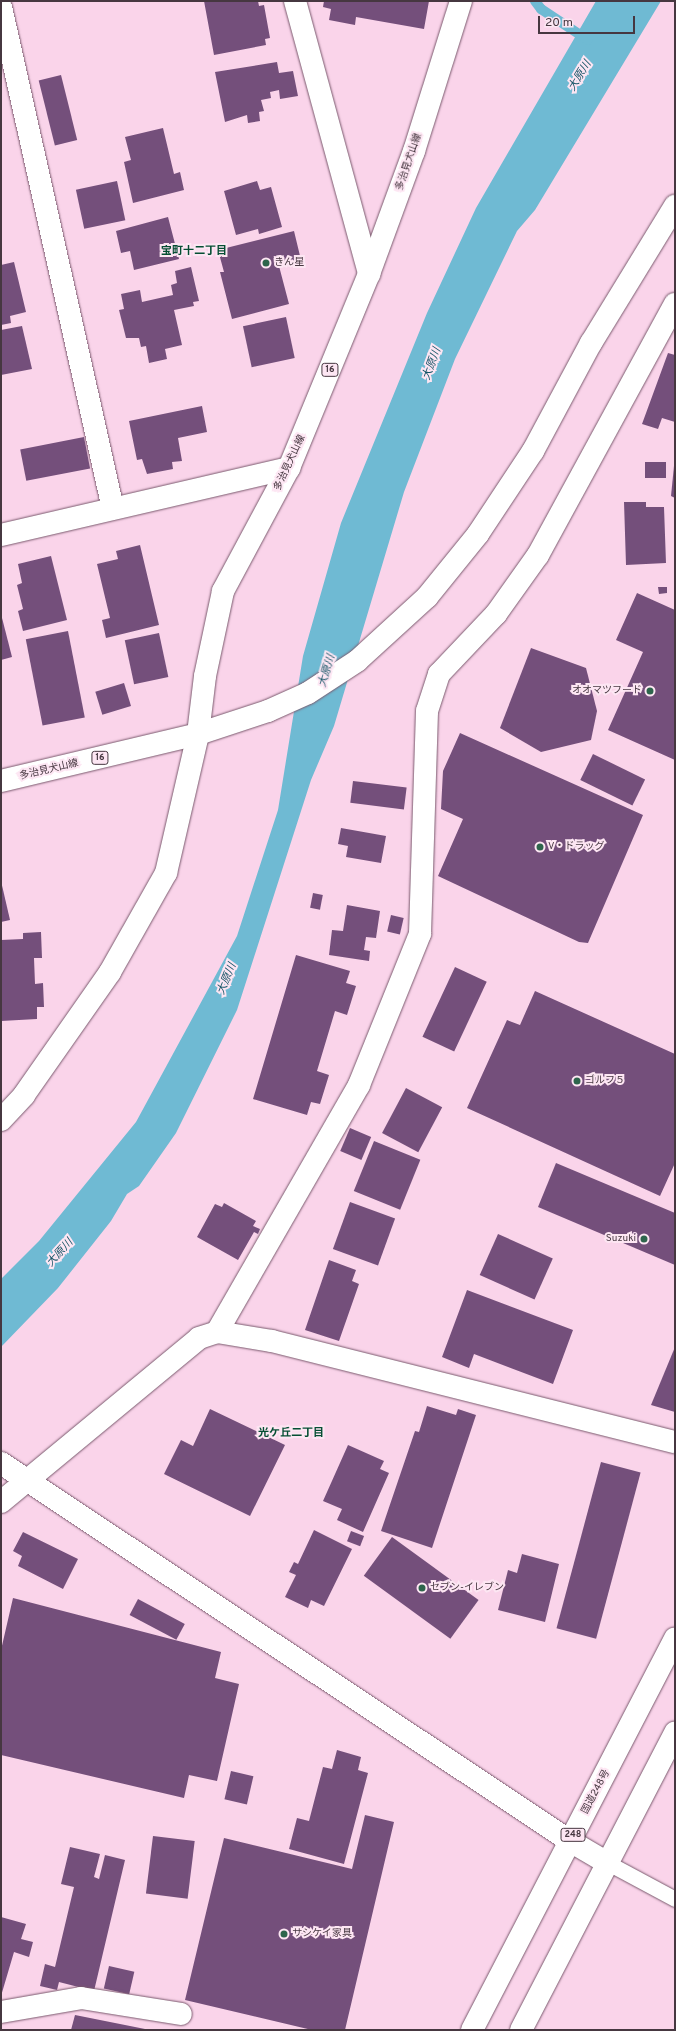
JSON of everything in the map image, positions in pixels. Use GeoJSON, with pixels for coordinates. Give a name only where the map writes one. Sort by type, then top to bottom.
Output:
{"type":"FeatureCollection","features":[{"type":"Feature","properties":{"kind":"main road"},"geometry":{"type":"LineString","coordinates":[[295,1],[369,274]]}},
{"type":"Feature","properties":{"kind":"main road","name":"多治見犬山線"},"geometry":{"type":"LineString","coordinates":[[1,781],[198,734],[205,676],[223,591],[289,468],[369,274],[414,151],[461,1]]}},
{"type":"Feature","properties":{"kind":"main road"},"geometry":{"type":"LineString","coordinates":[[1,7],[113,509]]}},
{"type":"Feature","properties":{"kind":"main road"},"geometry":{"type":"LineString","coordinates":[[1,1120],[24,1095],[110,972],[166,873],[198,734],[268,711],[308,693],[357,661],[427,598],[478,534],[533,452],[591,343],[675,206]]}},
{"type":"Feature","properties":{"kind":"main road"},"geometry":{"type":"LineString","coordinates":[[217,1332],[359,1085],[420,934],[427,711],[439,674],[496,614],[538,555],[675,304]]}},
{"type":"Feature","properties":{"kind":"main road"},"geometry":{"type":"LineString","coordinates":[[1,535],[289,468]]}},
{"type":"Feature","properties":{"kind":"main road"},"geometry":{"type":"LineString","coordinates":[[1,1502],[29,1482],[199,1338],[217,1332],[272,1341],[675,1442]]}},
{"type":"Feature","properties":{"kind":"main road"},"geometry":{"type":"LineString","coordinates":[[6,1466],[570,1841],[606,1862]]}},
{"type":"Feature","properties":{"kind":"main road","name":"国道248号"},"geometry":{"type":"LineString","coordinates":[[472,2030],[675,1640]]}},
{"type":"Feature","properties":{"kind":"main road"},"geometry":{"type":"LineString","coordinates":[[520,2030],[606,1862],[675,1733]]}},
{"type":"Feature","properties":{"kind":"main road"},"geometry":{"type":"LineString","coordinates":[[1,2012],[81,1998],[181,2014]]}},
{"type":"Feature","properties":{"kind":"lane"},"geometry":{"type":"LineString","coordinates":[[606,1862],[675,1900]]}},
{"type":"Feature","properties":{"kind":"water","name":"大原川"},"geometry":{"type":"Polygon","coordinates":[[[596,1],[661,1],[535,210],[517,231],[455,359],[404,492],[334,726],[311,780],[237,1010],[176,1133],[139,1186],[127,1194],[111,1221],[58,1288],[1,1347],[1,1279],[39,1241],[136,1122],[237,936],[278,810],[303,656],[341,523],[427,313],[476,208],[596,1]]]}},
{"type":"Feature","properties":{"kind":"building"},"geometry":{"type":"Polygon","coordinates":[[[204,1],[258,1],[259,6],[264,5],[270,38],[265,39],[266,45],[214,55],[204,1]]]}},
{"type":"Feature","properties":{"kind":"building"},"geometry":{"type":"Polygon","coordinates":[[[324,1],[429,1],[424,29],[356,17],[355,25],[329,20],[331,9],[323,7],[324,1]]]}},
{"type":"Feature","properties":{"kind":"building"},"geometry":{"type":"Polygon","coordinates":[[[277,62],[279,73],[293,71],[298,96],[280,99],[279,90],[270,92],[271,98],[261,100],[264,111],[259,112],[260,121],[248,123],[247,115],[225,122],[215,72],[277,62]]]}},
{"type":"Feature","properties":{"kind":"building"},"geometry":{"type":"Polygon","coordinates":[[[61,75],[77,140],[55,146],[39,81],[61,75]]]}},
{"type":"Feature","properties":{"kind":"building"},"geometry":{"type":"Polygon","coordinates":[[[163,128],[174,174],[180,172],[184,190],[133,203],[124,162],[131,160],[125,137],[163,128]]]}},
{"type":"Feature","properties":{"kind":"building"},"geometry":{"type":"Polygon","coordinates":[[[117,181],[125,220],[84,229],[76,190],[117,181]]]}},
{"type":"Feature","properties":{"kind":"building"},"geometry":{"type":"Polygon","coordinates":[[[257,181],[260,190],[271,187],[282,227],[259,234],[258,229],[236,235],[224,191],[257,181]]]}},
{"type":"Feature","properties":{"kind":"building"},"geometry":{"type":"Polygon","coordinates":[[[168,217],[179,259],[134,270],[130,251],[121,253],[116,231],[168,217]]]}},
{"type":"Feature","properties":{"kind":"building"},"geometry":{"type":"Polygon","coordinates":[[[294,231],[301,260],[279,266],[289,304],[232,319],[220,272],[224,272],[218,250],[294,231]]]}},
{"type":"Feature","properties":{"kind":"building"},"geometry":{"type":"Polygon","coordinates":[[[14,262],[26,312],[10,316],[11,323],[1,325],[1,265],[14,262]]]}},
{"type":"Feature","properties":{"kind":"building"},"geometry":{"type":"Polygon","coordinates":[[[191,267],[199,301],[193,302],[194,306],[174,310],[182,345],[165,349],[167,359],[149,363],[146,346],[141,347],[139,338],[126,338],[119,310],[124,309],[121,294],[140,290],[142,302],[173,295],[171,285],[177,283],[175,271],[191,267]]]}},
{"type":"Feature","properties":{"kind":"building"},"geometry":{"type":"Polygon","coordinates":[[[286,317],[295,358],[252,367],[243,326],[286,317]]]}},
{"type":"Feature","properties":{"kind":"building"},"geometry":{"type":"Polygon","coordinates":[[[22,326],[32,369],[1,375],[1,330],[22,326]]]}},
{"type":"Feature","properties":{"kind":"building"},"geometry":{"type":"Polygon","coordinates":[[[668,353],[675,355],[675,422],[662,418],[658,429],[642,424],[668,353]]]}},
{"type":"Feature","properties":{"kind":"building"},"geometry":{"type":"Polygon","coordinates":[[[202,406],[207,432],[178,438],[182,461],[172,462],[173,469],[147,474],[142,459],[137,460],[129,421],[202,406]]]}},
{"type":"Feature","properties":{"kind":"building"},"geometry":{"type":"Polygon","coordinates":[[[84,437],[90,468],[26,481],[20,449],[84,437]]]}},
{"type":"Feature","properties":{"kind":"building"},"geometry":{"type":"Polygon","coordinates":[[[675,456],[675,498],[671,496],[675,456]]]}},
{"type":"Feature","properties":{"kind":"building"},"geometry":{"type":"Polygon","coordinates":[[[645,462],[666,462],[666,478],[645,478],[645,462]]]}},
{"type":"Feature","properties":{"kind":"building"},"geometry":{"type":"Polygon","coordinates":[[[624,502],[646,502],[646,507],[664,507],[666,563],[626,565],[624,502]]]}},
{"type":"Feature","properties":{"kind":"building"},"geometry":{"type":"Polygon","coordinates":[[[140,545],[159,625],[106,638],[102,620],[110,618],[97,564],[118,559],[116,551],[140,545]]]}},
{"type":"Feature","properties":{"kind":"building"},"geometry":{"type":"Polygon","coordinates":[[[51,556],[67,620],[23,631],[18,611],[23,609],[17,585],[22,583],[18,564],[51,556]]]}},
{"type":"Feature","properties":{"kind":"building"},"geometry":{"type":"Polygon","coordinates":[[[658,587],[667,587],[667,593],[659,594],[658,587]]]}},
{"type":"Feature","properties":{"kind":"building","name":"オオマツフード"},"geometry":{"type":"Polygon","coordinates":[[[637,593],[675,610],[675,760],[608,730],[643,652],[616,640],[637,593]]]}},
{"type":"Feature","properties":{"kind":"building"},"geometry":{"type":"Polygon","coordinates":[[[1,614],[12,657],[1,660],[1,614]]]}},
{"type":"Feature","properties":{"kind":"building"},"geometry":{"type":"Polygon","coordinates":[[[68,631],[85,717],[43,726],[26,639],[68,631]]]}},
{"type":"Feature","properties":{"kind":"building"},"geometry":{"type":"Polygon","coordinates":[[[159,633],[168,677],[134,684],[125,640],[159,633]]]}},
{"type":"Feature","properties":{"kind":"building"},"geometry":{"type":"Polygon","coordinates":[[[531,648],[586,668],[597,711],[591,740],[541,752],[500,728],[531,648]]]}},
{"type":"Feature","properties":{"kind":"building"},"geometry":{"type":"Polygon","coordinates":[[[124,683],[131,706],[102,715],[95,692],[124,683]]]}},
{"type":"Feature","properties":{"kind":"building","name":"V・ドラッグ"},"geometry":{"type":"Polygon","coordinates":[[[460,733],[643,815],[588,943],[579,942],[438,876],[463,819],[441,809],[443,771],[460,733]]]}},
{"type":"Feature","properties":{"kind":"building"},"geometry":{"type":"Polygon","coordinates":[[[593,754],[645,779],[632,805],[580,780],[593,754]]]}},
{"type":"Feature","properties":{"kind":"building"},"geometry":{"type":"Polygon","coordinates":[[[353,781],[407,788],[404,809],[350,803],[353,781]]]}},
{"type":"Feature","properties":{"kind":"building"},"geometry":{"type":"Polygon","coordinates":[[[341,828],[386,836],[381,863],[346,857],[348,846],[338,844],[341,828]]]}},
{"type":"Feature","properties":{"kind":"building"},"geometry":{"type":"Polygon","coordinates":[[[1,881],[10,920],[1,922],[1,881]]]}},
{"type":"Feature","properties":{"kind":"building"},"geometry":{"type":"Polygon","coordinates":[[[313,893],[323,895],[320,910],[310,908],[313,893]]]}},
{"type":"Feature","properties":{"kind":"building"},"geometry":{"type":"Polygon","coordinates":[[[347,905],[380,911],[376,938],[366,937],[364,950],[370,951],[369,961],[329,955],[332,930],[343,931],[347,905]]]}},
{"type":"Feature","properties":{"kind":"building"},"geometry":{"type":"Polygon","coordinates":[[[391,915],[404,918],[400,934],[387,932],[391,915]]]}},
{"type":"Feature","properties":{"kind":"building"},"geometry":{"type":"Polygon","coordinates":[[[41,932],[42,958],[34,958],[35,984],[43,983],[44,1007],[37,1007],[37,1019],[1,1021],[1,940],[23,939],[23,933],[41,932]]]}},
{"type":"Feature","properties":{"kind":"building"},"geometry":{"type":"Polygon","coordinates":[[[296,955],[350,971],[346,983],[356,986],[347,1015],[335,1011],[317,1071],[329,1075],[320,1104],[311,1102],[307,1115],[253,1099],[296,955]]]}},
{"type":"Feature","properties":{"kind":"building"},"geometry":{"type":"Polygon","coordinates":[[[455,967],[487,982],[454,1052],[422,1037],[455,967]]]}},
{"type":"Feature","properties":{"kind":"building","name":"ゴルフ５"},"geometry":{"type":"Polygon","coordinates":[[[535,991],[675,1054],[675,1163],[660,1196],[467,1108],[507,1020],[520,1025],[535,991]]]}},
{"type":"Feature","properties":{"kind":"building"},"geometry":{"type":"Polygon","coordinates":[[[406,1088],[442,1107],[418,1152],[382,1133],[406,1088]]]}},
{"type":"Feature","properties":{"kind":"building"},"geometry":{"type":"Polygon","coordinates":[[[350,1128],[371,1137],[361,1160],[340,1151],[350,1128]]]}},
{"type":"Feature","properties":{"kind":"building"},"geometry":{"type":"Polygon","coordinates":[[[374,1141],[420,1160],[400,1210],[354,1191],[374,1141]]]}},
{"type":"Feature","properties":{"kind":"building","name":"Suzuki"},"geometry":{"type":"Polygon","coordinates":[[[556,1163],[675,1213],[675,1265],[538,1207],[556,1163]]]}},
{"type":"Feature","properties":{"kind":"building"},"geometry":{"type":"Polygon","coordinates":[[[350,1202],[395,1218],[378,1265],[333,1249],[350,1202]]]}},
{"type":"Feature","properties":{"kind":"building"},"geometry":{"type":"Polygon","coordinates":[[[224,1203],[256,1221],[253,1226],[260,1229],[258,1234],[254,1232],[238,1260],[197,1237],[215,1204],[222,1207],[224,1203]]]}},
{"type":"Feature","properties":{"kind":"building"},"geometry":{"type":"Polygon","coordinates":[[[498,1234],[553,1258],[535,1300],[480,1275],[498,1234]]]}},
{"type":"Feature","properties":{"kind":"building"},"geometry":{"type":"Polygon","coordinates":[[[329,1260],[356,1270],[352,1281],[359,1284],[339,1341],[305,1330],[329,1260]]]}},
{"type":"Feature","properties":{"kind":"building"},"geometry":{"type":"Polygon","coordinates":[[[467,1290],[573,1330],[553,1384],[474,1354],[469,1368],[442,1357],[467,1290]]]}},
{"type":"Feature","properties":{"kind":"building"},"geometry":{"type":"Polygon","coordinates":[[[675,1347],[675,1412],[651,1405],[675,1347]]]}},
{"type":"Feature","properties":{"kind":"building"},"geometry":{"type":"Polygon","coordinates":[[[427,1406],[456,1415],[458,1409],[476,1415],[432,1548],[381,1531],[415,1431],[419,1432],[427,1406]]]}},
{"type":"Feature","properties":{"kind":"building"},"geometry":{"type":"Polygon","coordinates":[[[210,1409],[285,1445],[250,1516],[164,1474],[181,1440],[193,1446],[210,1409]]]}},
{"type":"Feature","properties":{"kind":"building"},"geometry":{"type":"Polygon","coordinates":[[[348,1445],[384,1461],[380,1469],[389,1473],[363,1532],[337,1520],[342,1509],[323,1501],[348,1445]]]}},
{"type":"Feature","properties":{"kind":"building"},"geometry":{"type":"Polygon","coordinates":[[[601,1462],[641,1473],[596,1639],[556,1628],[601,1462]]]}},
{"type":"Feature","properties":{"kind":"building"},"geometry":{"type":"Polygon","coordinates":[[[314,1530],[352,1549],[324,1606],[311,1600],[308,1608],[285,1597],[296,1575],[289,1572],[294,1562],[298,1564],[314,1530]]]}},
{"type":"Feature","properties":{"kind":"building"},"geometry":{"type":"Polygon","coordinates":[[[351,1531],[364,1536],[360,1546],[347,1541],[351,1531]]]}},
{"type":"Feature","properties":{"kind":"building"},"geometry":{"type":"Polygon","coordinates":[[[23,1532],[78,1559],[63,1589],[18,1566],[22,1556],[13,1551],[23,1532]]]}},
{"type":"Feature","properties":{"kind":"building","name":"セブン-イレブン"},"geometry":{"type":"Polygon","coordinates":[[[392,1537],[479,1600],[450,1639],[364,1576],[392,1537]]]}},
{"type":"Feature","properties":{"kind":"building"},"geometry":{"type":"Polygon","coordinates":[[[522,1554],[559,1564],[545,1622],[498,1610],[508,1570],[517,1573],[522,1554]]]}},
{"type":"Feature","properties":{"kind":"building"},"geometry":{"type":"Polygon","coordinates":[[[13,1598],[221,1652],[215,1678],[239,1684],[217,1781],[189,1775],[184,1798],[1,1755],[1,1650],[13,1598]]]}},
{"type":"Feature","properties":{"kind":"building"},"geometry":{"type":"Polygon","coordinates":[[[138,1599],[185,1624],[176,1640],[130,1615],[138,1599]]]}},
{"type":"Feature","properties":{"kind":"building"},"geometry":{"type":"Polygon","coordinates":[[[337,1750],[361,1757],[358,1770],[368,1773],[344,1864],[289,1849],[297,1818],[309,1821],[323,1767],[332,1769],[337,1750]]]}},
{"type":"Feature","properties":{"kind":"building"},"geometry":{"type":"Polygon","coordinates":[[[231,1771],[253,1776],[247,1804],[224,1799],[231,1771]]]}},
{"type":"Feature","properties":{"kind":"building","name":"サシケイ家具"},"geometry":{"type":"Polygon","coordinates":[[[365,1815],[394,1822],[345,2030],[312,2030],[185,2000],[224,1838],[352,1869],[365,1815]]]}},
{"type":"Feature","properties":{"kind":"building"},"geometry":{"type":"Polygon","coordinates":[[[153,1836],[195,1841],[188,1899],[146,1894],[153,1836]]]}},
{"type":"Feature","properties":{"kind":"building"},"geometry":{"type":"Polygon","coordinates":[[[70,1847],[100,1854],[94,1877],[99,1879],[105,1855],[125,1860],[94,1991],[59,1982],[57,1990],[40,1986],[45,1964],[55,1967],[74,1887],[61,1884],[70,1847]]]}},
{"type":"Feature","properties":{"kind":"building"},"geometry":{"type":"Polygon","coordinates":[[[1,1917],[26,1924],[21,1939],[33,1942],[29,1957],[14,1952],[1,1996],[1,1917]]]}},
{"type":"Feature","properties":{"kind":"building"},"geometry":{"type":"Polygon","coordinates":[[[109,1966],[134,1972],[129,1994],[104,1988],[109,1966]]]}},
{"type":"Feature","properties":{"kind":"building"},"geometry":{"type":"Polygon","coordinates":[[[75,2015],[145,2029],[145,2030],[71,2030],[75,2015]]]}},
{"type":"Feature","properties":{"kind":"waterway"},"geometry":{"type":"LineString","coordinates":[[535,1],[541,9],[588,40]]}},
{"type":"Feature","properties":{"kind":"place","name":"きん星"},"geometry":{"type":"Point","coordinates":[266,263]}},
{"type":"Feature","properties":{"kind":"place","name":"オオマツフード"},"geometry":{"type":"Point","coordinates":[650,691]}},
{"type":"Feature","properties":{"kind":"place","name":"V・ドラッグ"},"geometry":{"type":"Point","coordinates":[540,847]}},
{"type":"Feature","properties":{"kind":"place","name":"ゴルフ５"},"geometry":{"type":"Point","coordinates":[577,1081]}},
{"type":"Feature","properties":{"kind":"place","name":"Suzuki"},"geometry":{"type":"Point","coordinates":[644,1239]}},
{"type":"Feature","properties":{"kind":"place","name":"セブン-イレブン"},"geometry":{"type":"Point","coordinates":[422,1588]}},
{"type":"Feature","properties":{"kind":"place","name":"サシケイ家具"},"geometry":{"type":"Point","coordinates":[284,1934]}},
{"type":"Feature","properties":{"kind":"district","name":"宝町十二丁目"},"geometry":{"type":"Point","coordinates":[194,251]}},
{"type":"Feature","properties":{"kind":"district","name":"光ケ丘二丁目"},"geometry":{"type":"Point","coordinates":[291,1433]}}]}
